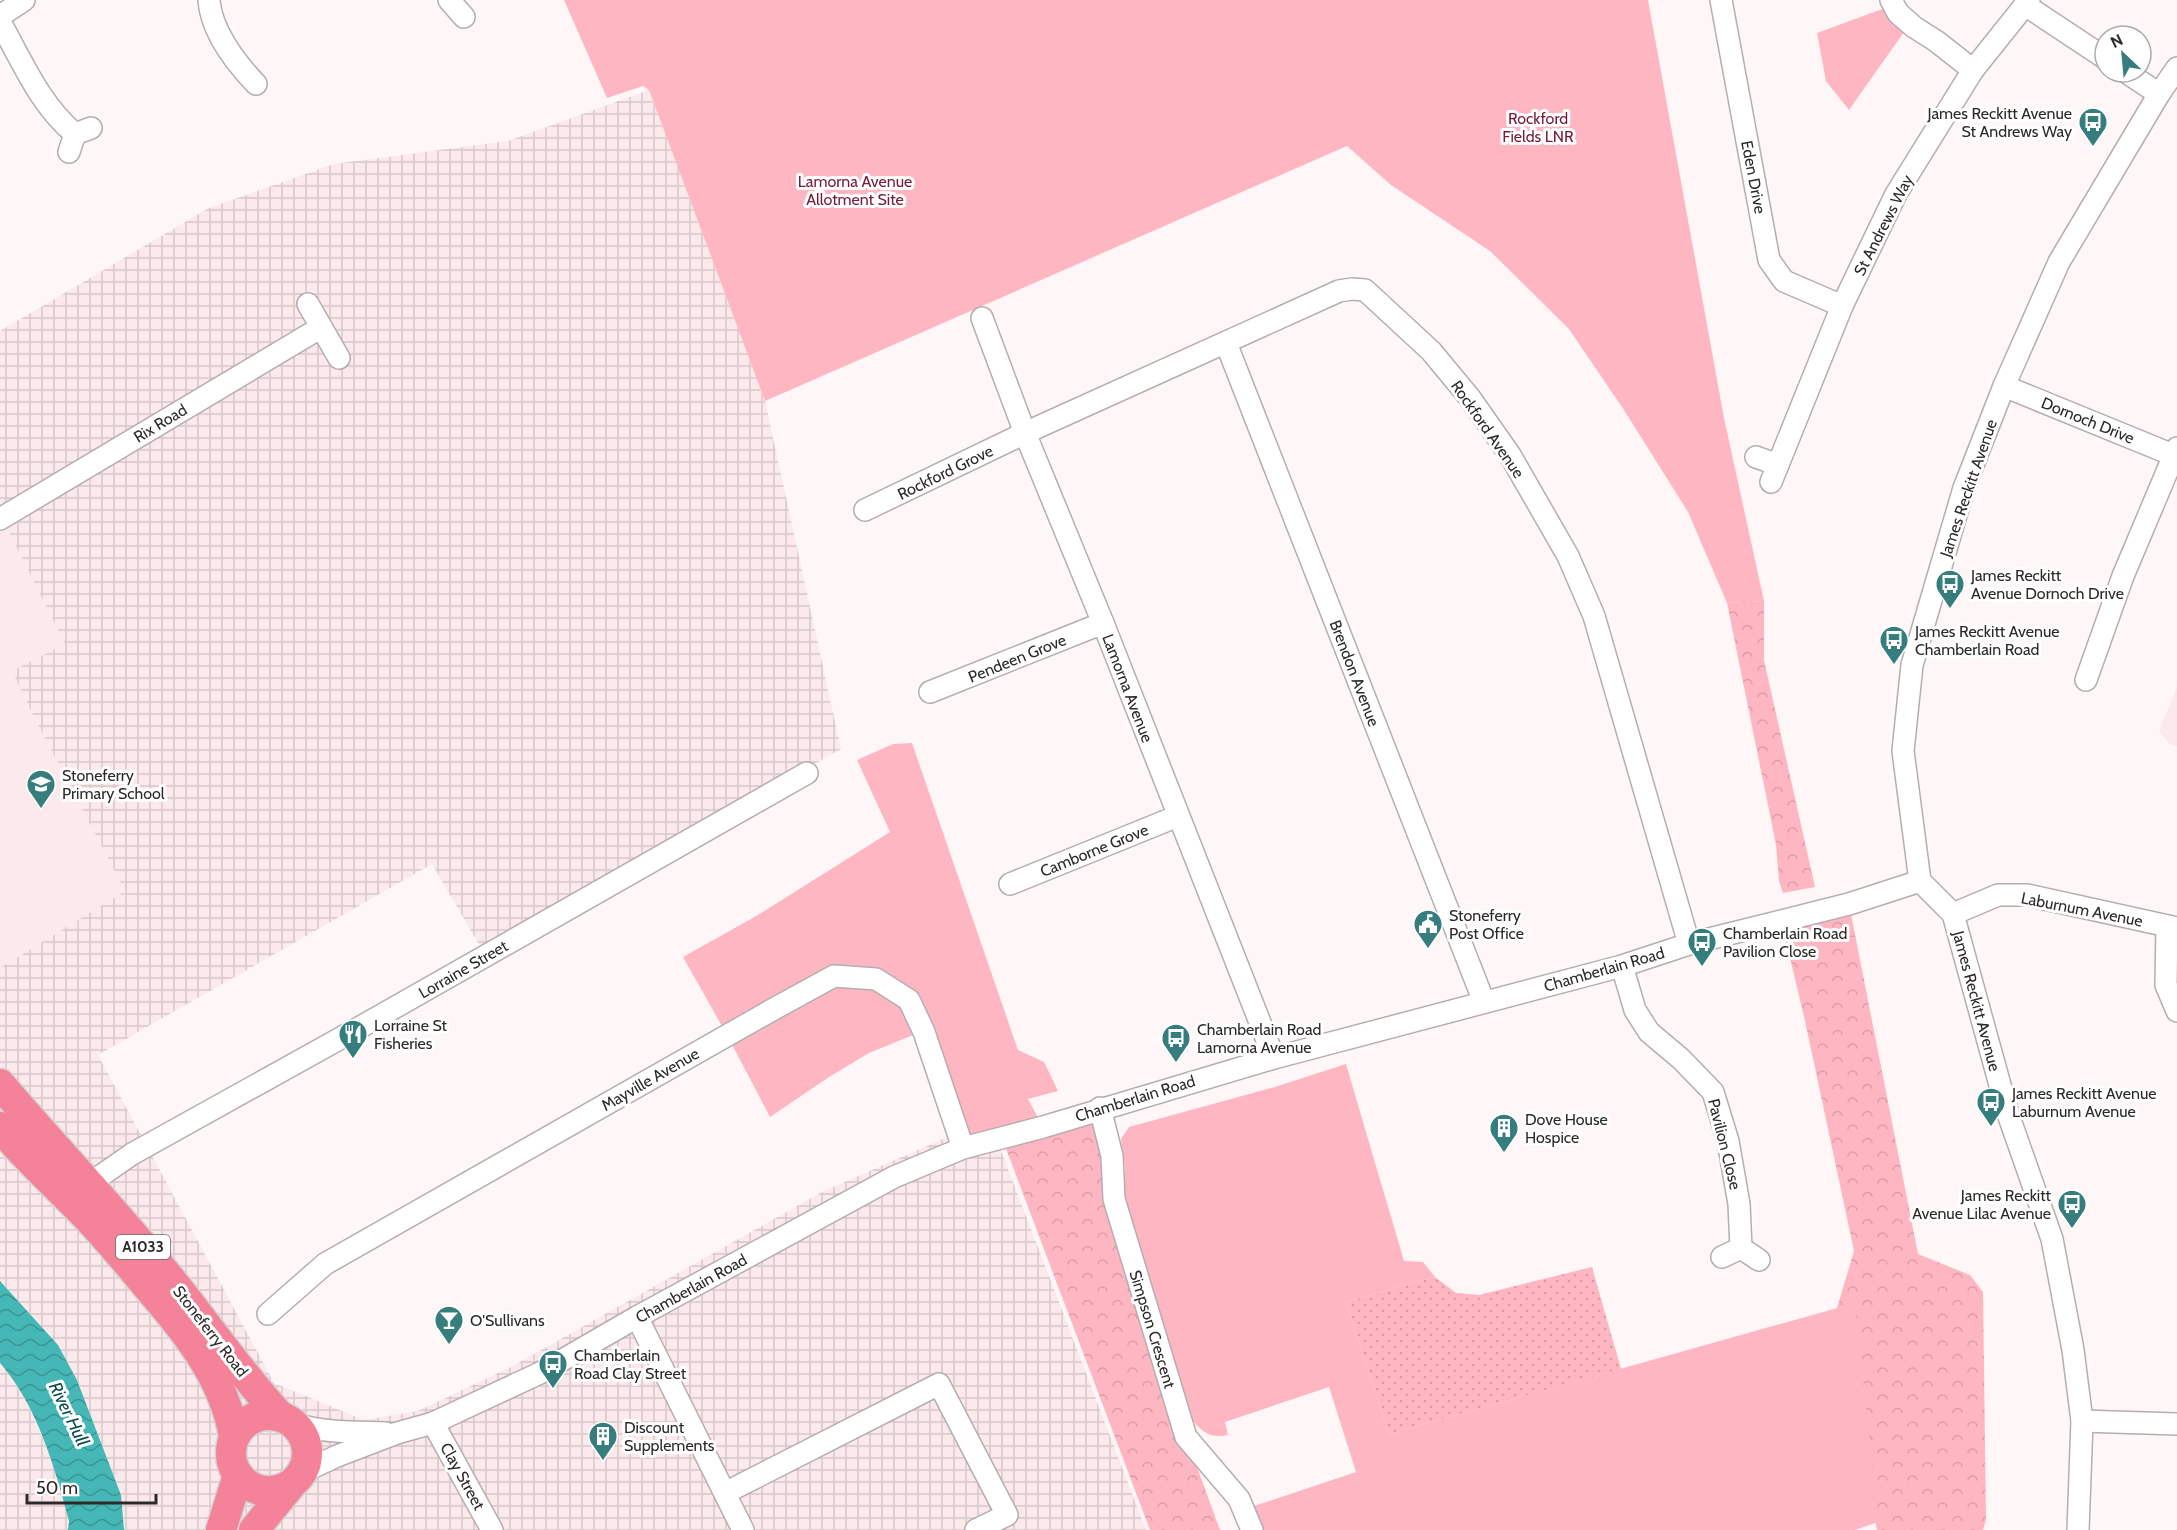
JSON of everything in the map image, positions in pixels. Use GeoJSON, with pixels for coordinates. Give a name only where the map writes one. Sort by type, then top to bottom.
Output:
{"type":"FeatureCollection","features":[{"type":"Feature","properties":{"kind":"highway","name":"Stoneferry Road"},"geometry":{"type":"LineString","coordinates":[[0,1084],[180,1290],[258,1392],[287,1420]]}},
{"type":"Feature","properties":{"kind":"highway","name":"Stoneferry Road"},"geometry":{"type":"LineString","coordinates":[[0,1127],[20,1152],[87,1216],[189,1337],[210,1367],[222,1390],[230,1412],[234,1436]]}},
{"type":"Feature","properties":{"kind":"highway"},"geometry":{"type":"LineString","coordinates":[[254,1530],[296,1479],[308,1460],[307,1446],[303,1434],[287,1420],[266,1414],[242,1425],[234,1436],[231,1456],[237,1475],[246,1484],[267,1491],[279,1490],[296,1479]]}},
{"type":"Feature","properties":{"kind":"highway"},"geometry":{"type":"LineString","coordinates":[[221,1530],[237,1475]]}},
{"type":"Feature","properties":{"kind":"street"},"geometry":{"type":"LineString","coordinates":[[0,16],[24,0]]}},
{"type":"Feature","properties":{"kind":"street"},"geometry":{"type":"LineString","coordinates":[[209,0],[210,14],[236,63],[256,84]]}},
{"type":"Feature","properties":{"kind":"street"},"geometry":{"type":"LineString","coordinates":[[449,0],[464,17]]}},
{"type":"Feature","properties":{"kind":"street"},"geometry":{"type":"LineString","coordinates":[[1891,0],[1898,13],[1914,27],[1973,70]]}},
{"type":"Feature","properties":{"kind":"street","name":"Eden Drive"},"geometry":{"type":"LineString","coordinates":[[1727,2],[1769,260],[1784,282],[1842,306]]}},
{"type":"Feature","properties":{"kind":"street","name":"St Andrews Way"},"geometry":{"type":"LineString","coordinates":[[1756,457],[1774,473],[1842,306],[1896,194],[1973,70],[2027,3],[2093,50]]}},
{"type":"Feature","properties":{"kind":"street"},"geometry":{"type":"LineString","coordinates":[[0,22],[39,93],[60,121],[78,138]]}},
{"type":"Feature","properties":{"kind":"street","name":"James Reckitt Avenue"},"geometry":{"type":"LineString","coordinates":[[2078,1530],[2082,1421],[2073,1350],[2052,1239],[2008,1114],[1953,914],[1920,881],[1903,751],[1912,664],[1964,488],[2004,386],[2059,262],[2159,94],[2177,68]]}},
{"type":"Feature","properties":{"kind":"street"},"geometry":{"type":"LineString","coordinates":[[2144,84],[2159,94]]}},
{"type":"Feature","properties":{"kind":"street","name":"Rockford Avenue"},"geometry":{"type":"LineString","coordinates":[[1025,433],[1339,291],[1365,290],[1431,351],[1470,398],[1510,455],[1568,556],[1594,616],[1689,944]]}},
{"type":"Feature","properties":{"kind":"street"},"geometry":{"type":"LineString","coordinates":[[308,304],[339,358]]}},
{"type":"Feature","properties":{"kind":"street","name":"Lamorna Avenue"},"geometry":{"type":"LineString","coordinates":[[982,318],[1025,433],[1103,623],[1274,1058]]}},
{"type":"Feature","properties":{"kind":"street","name":"Rix Road"},"geometry":{"type":"LineString","coordinates":[[0,519],[320,328]]}},
{"type":"Feature","properties":{"kind":"street","name":"Brendon Avenue"},"geometry":{"type":"LineString","coordinates":[[1226,343],[1485,1002]]}},
{"type":"Feature","properties":{"kind":"street","name":"Dornoch Drive"},"geometry":{"type":"LineString","coordinates":[[2004,386],[2175,452],[2084,666]]}},
{"type":"Feature","properties":{"kind":"street","name":"Rockford Grove"},"geometry":{"type":"LineString","coordinates":[[865,510],[1025,433]]}},
{"type":"Feature","properties":{"kind":"street","name":"Pendeen Grove"},"geometry":{"type":"LineString","coordinates":[[930,692],[1103,623]]}},
{"type":"Feature","properties":{"kind":"street","name":"Lorraine Street"},"geometry":{"type":"LineString","coordinates":[[89,1184],[132,1154],[807,773]]}},
{"type":"Feature","properties":{"kind":"street","name":"Camborne Grove"},"geometry":{"type":"LineString","coordinates":[[1010,884],[1178,816]]}},
{"type":"Feature","properties":{"kind":"street","name":"Chamberlain Road"},"geometry":{"type":"LineString","coordinates":[[296,1479],[337,1456],[397,1433],[433,1423],[540,1372],[894,1177],[963,1148],[1043,1127],[1100,1108],[1274,1058],[1622,966],[1689,944],[1849,904],[1920,881]]}},
{"type":"Feature","properties":{"kind":"street","name":"Laburnum Avenue"},"geometry":{"type":"LineString","coordinates":[[1953,914],[1998,895],[2027,895],[2172,927]]}},
{"type":"Feature","properties":{"kind":"street"},"geometry":{"type":"LineString","coordinates":[[2172,927],[2166,985],[2177,1011]]}},
{"type":"Feature","properties":{"kind":"street","name":"Pavilion Close"},"geometry":{"type":"LineString","coordinates":[[1622,966],[1635,1010],[1649,1032],[1681,1059],[1713,1092],[1728,1141],[1739,1204],[1741,1248]]}},
{"type":"Feature","properties":{"kind":"street","name":"Mayville Avenue"},"geometry":{"type":"LineString","coordinates":[[267,1314],[325,1264],[834,976],[876,979],[909,1000],[924,1032],[963,1148]]}},
{"type":"Feature","properties":{"kind":"street","name":"Simpson Crescent"},"geometry":{"type":"LineString","coordinates":[[1100,1108],[1112,1156],[1114,1199],[1186,1437],[1239,1499],[1252,1530]]}},
{"type":"Feature","properties":{"kind":"street"},"geometry":{"type":"LineString","coordinates":[[1722,1257],[1741,1248],[1759,1260]]}},
{"type":"Feature","properties":{"kind":"street"},"geometry":{"type":"LineString","coordinates":[[637,1317],[743,1530]]}},
{"type":"Feature","properties":{"kind":"street"},"geometry":{"type":"LineString","coordinates":[[724,1493],[939,1384],[1015,1530]]}},
{"type":"Feature","properties":{"kind":"street","name":"Chamberlain Road"},"geometry":{"type":"LineString","coordinates":[[287,1420],[315,1430],[397,1433]]}},
{"type":"Feature","properties":{"kind":"street"},"geometry":{"type":"LineString","coordinates":[[2082,1421],[2177,1424]]}},
{"type":"Feature","properties":{"kind":"street","name":"Clay Street"},"geometry":{"type":"LineString","coordinates":[[433,1423],[492,1530]]}},
{"type":"Feature","properties":{"kind":"street"},"geometry":{"type":"LineString","coordinates":[[976,1530],[1006,1515],[1003,1508]]}},
{"type":"Feature","properties":{"kind":"shaded area"},"geometry":{"type":"Polygon","coordinates":[[[649,90],[765,401],[841,749],[484,953],[432,864],[98,1055],[274,1383],[364,1420],[418,1411],[511,1367],[824,1191],[989,1119],[1146,1530],[124,1530],[121,1495],[77,1380],[58,1345],[0,1281],[0,968],[125,891],[12,671],[65,644],[0,514],[0,331],[209,208],[334,164],[508,141],[649,90]]]}},
{"type":"Feature","properties":{"kind":"shaded area","name":"Stoneferry Primary School"},"geometry":{"type":"Polygon","coordinates":[[[0,514],[65,644],[13,672],[125,891],[0,968],[0,514]]]}},
{"type":"Feature","properties":{"kind":"shaded area"},"geometry":{"type":"Polygon","coordinates":[[[2177,687],[2177,746],[2170,744],[2159,731],[2177,687]]]}},
{"type":"Feature","properties":{"kind":"shaded area"},"geometry":{"type":"Polygon","coordinates":[[[0,1363],[9,1373],[27,1403],[55,1467],[69,1521],[68,1530],[0,1530],[0,1363]]]}},
{"type":"Feature","properties":{"kind":"green space"},"geometry":{"type":"Polygon","coordinates":[[[564,0],[1648,0],[1724,418],[1764,601],[1727,603],[1688,512],[1624,410],[1569,329],[1490,251],[1391,185],[1347,146],[765,401],[649,90],[643,86],[607,98],[564,0]]]}},
{"type":"Feature","properties":{"kind":"green space"},"geometry":{"type":"Polygon","coordinates":[[[1885,8],[1904,32],[1849,110],[1826,81],[1817,33],[1885,8]]]}},
{"type":"Feature","properties":{"kind":"green space"},"geometry":{"type":"Polygon","coordinates":[[[1764,601],[1764,660],[1815,887],[1783,893],[1779,881],[1776,845],[1727,603],[1764,601]]]}},
{"type":"Feature","properties":{"kind":"green space"},"geometry":{"type":"Polygon","coordinates":[[[912,743],[1018,1050],[1044,1062],[1058,1091],[1028,1099],[1043,1127],[956,1151],[913,1035],[869,1053],[770,1117],[683,957],[758,915],[890,832],[857,760],[893,744],[912,743]]]}},
{"type":"Feature","properties":{"kind":"green space"},"geometry":{"type":"Polygon","coordinates":[[[1849,904],[1918,1254],[1970,1275],[1983,1292],[1986,1520],[1983,1530],[1877,1530],[1837,1308],[1854,1251],[1781,920],[1849,904]]]}},
{"type":"Feature","properties":{"kind":"green space"},"geometry":{"type":"Polygon","coordinates":[[[1346,1064],[1404,1261],[1423,1262],[1435,1277],[1346,1302],[1389,1434],[1855,1303],[1878,1522],[1855,1530],[1263,1530],[1254,1506],[1356,1472],[1329,1387],[1225,1422],[1228,1435],[1217,1436],[1207,1433],[1191,1419],[1125,1199],[1125,1167],[1121,1139],[1129,1127],[1275,1087],[1346,1064]]]}},
{"type":"Feature","properties":{"kind":"green space"},"geometry":{"type":"Polygon","coordinates":[[[1100,1108],[1186,1437],[1220,1530],[1150,1530],[1002,1138],[1100,1108]]]}},
{"type":"Feature","properties":{"kind":"green space"},"geometry":{"type":"Polygon","coordinates":[[[1592,1267],[1621,1369],[1389,1434],[1346,1302],[1435,1277],[1456,1293],[1479,1295],[1592,1267]]]}},
{"type":"Feature","properties":{"kind":"water","name":"River Hull"},"geometry":{"type":"Polygon","coordinates":[[[0,1281],[58,1345],[77,1380],[121,1495],[124,1530],[68,1530],[69,1521],[64,1501],[43,1438],[24,1398],[0,1363],[0,1281]]]}},
{"type":"Feature","properties":{"kind":"place","name":"James Reckitt Avenue St Andrews Way"},"geometry":{"type":"Point","coordinates":[2093,148]}},
{"type":"Feature","properties":{"kind":"place","name":"James Reckitt Avenue Dornoch Drive"},"geometry":{"type":"Point","coordinates":[1950,610]}},
{"type":"Feature","properties":{"kind":"place","name":"James Reckitt Avenue Chamberlain Road"},"geometry":{"type":"Point","coordinates":[1894,666]}},
{"type":"Feature","properties":{"kind":"place","name":"Stoneferry Primary School"},"geometry":{"type":"Point","coordinates":[41,810]}},
{"type":"Feature","properties":{"kind":"place","name":"Stoneferry Post Office"},"geometry":{"type":"Point","coordinates":[1428,950]}},
{"type":"Feature","properties":{"kind":"place","name":"Chamberlain Road Pavilion Close"},"geometry":{"type":"Point","coordinates":[1702,968]}},
{"type":"Feature","properties":{"kind":"place","name":"Lorraine St Fisheries"},"geometry":{"type":"Point","coordinates":[353,1060]}},
{"type":"Feature","properties":{"kind":"place","name":"Chamberlain Road Lamorna Avenue"},"geometry":{"type":"Point","coordinates":[1176,1064]}},
{"type":"Feature","properties":{"kind":"place","name":"James Reckitt Avenue Laburnum Avenue"},"geometry":{"type":"Point","coordinates":[1991,1128]}},
{"type":"Feature","properties":{"kind":"place","name":"Dove House Hospice"},"geometry":{"type":"Point","coordinates":[1504,1154]}},
{"type":"Feature","properties":{"kind":"place","name":"James Reckitt Avenue Lilac Avenue"},"geometry":{"type":"Point","coordinates":[2072,1230]}},
{"type":"Feature","properties":{"kind":"place","name":"O'Sullivans"},"geometry":{"type":"Point","coordinates":[449,1346]}},
{"type":"Feature","properties":{"kind":"place","name":"Chamberlain Road Clay Street"},"geometry":{"type":"Point","coordinates":[553,1390]}},
{"type":"Feature","properties":{"kind":"place","name":"Discount Supplements"},"geometry":{"type":"Point","coordinates":[603,1462]}},
{"type":"Feature","properties":{"kind":"park label","name":"Rockford Fields LNR"},"geometry":{"type":"Point","coordinates":[1538,127]}},
{"type":"Feature","properties":{"kind":"park label","name":"Lamorna Avenue Allotment Site"},"geometry":{"type":"Point","coordinates":[855,190]}}]}
